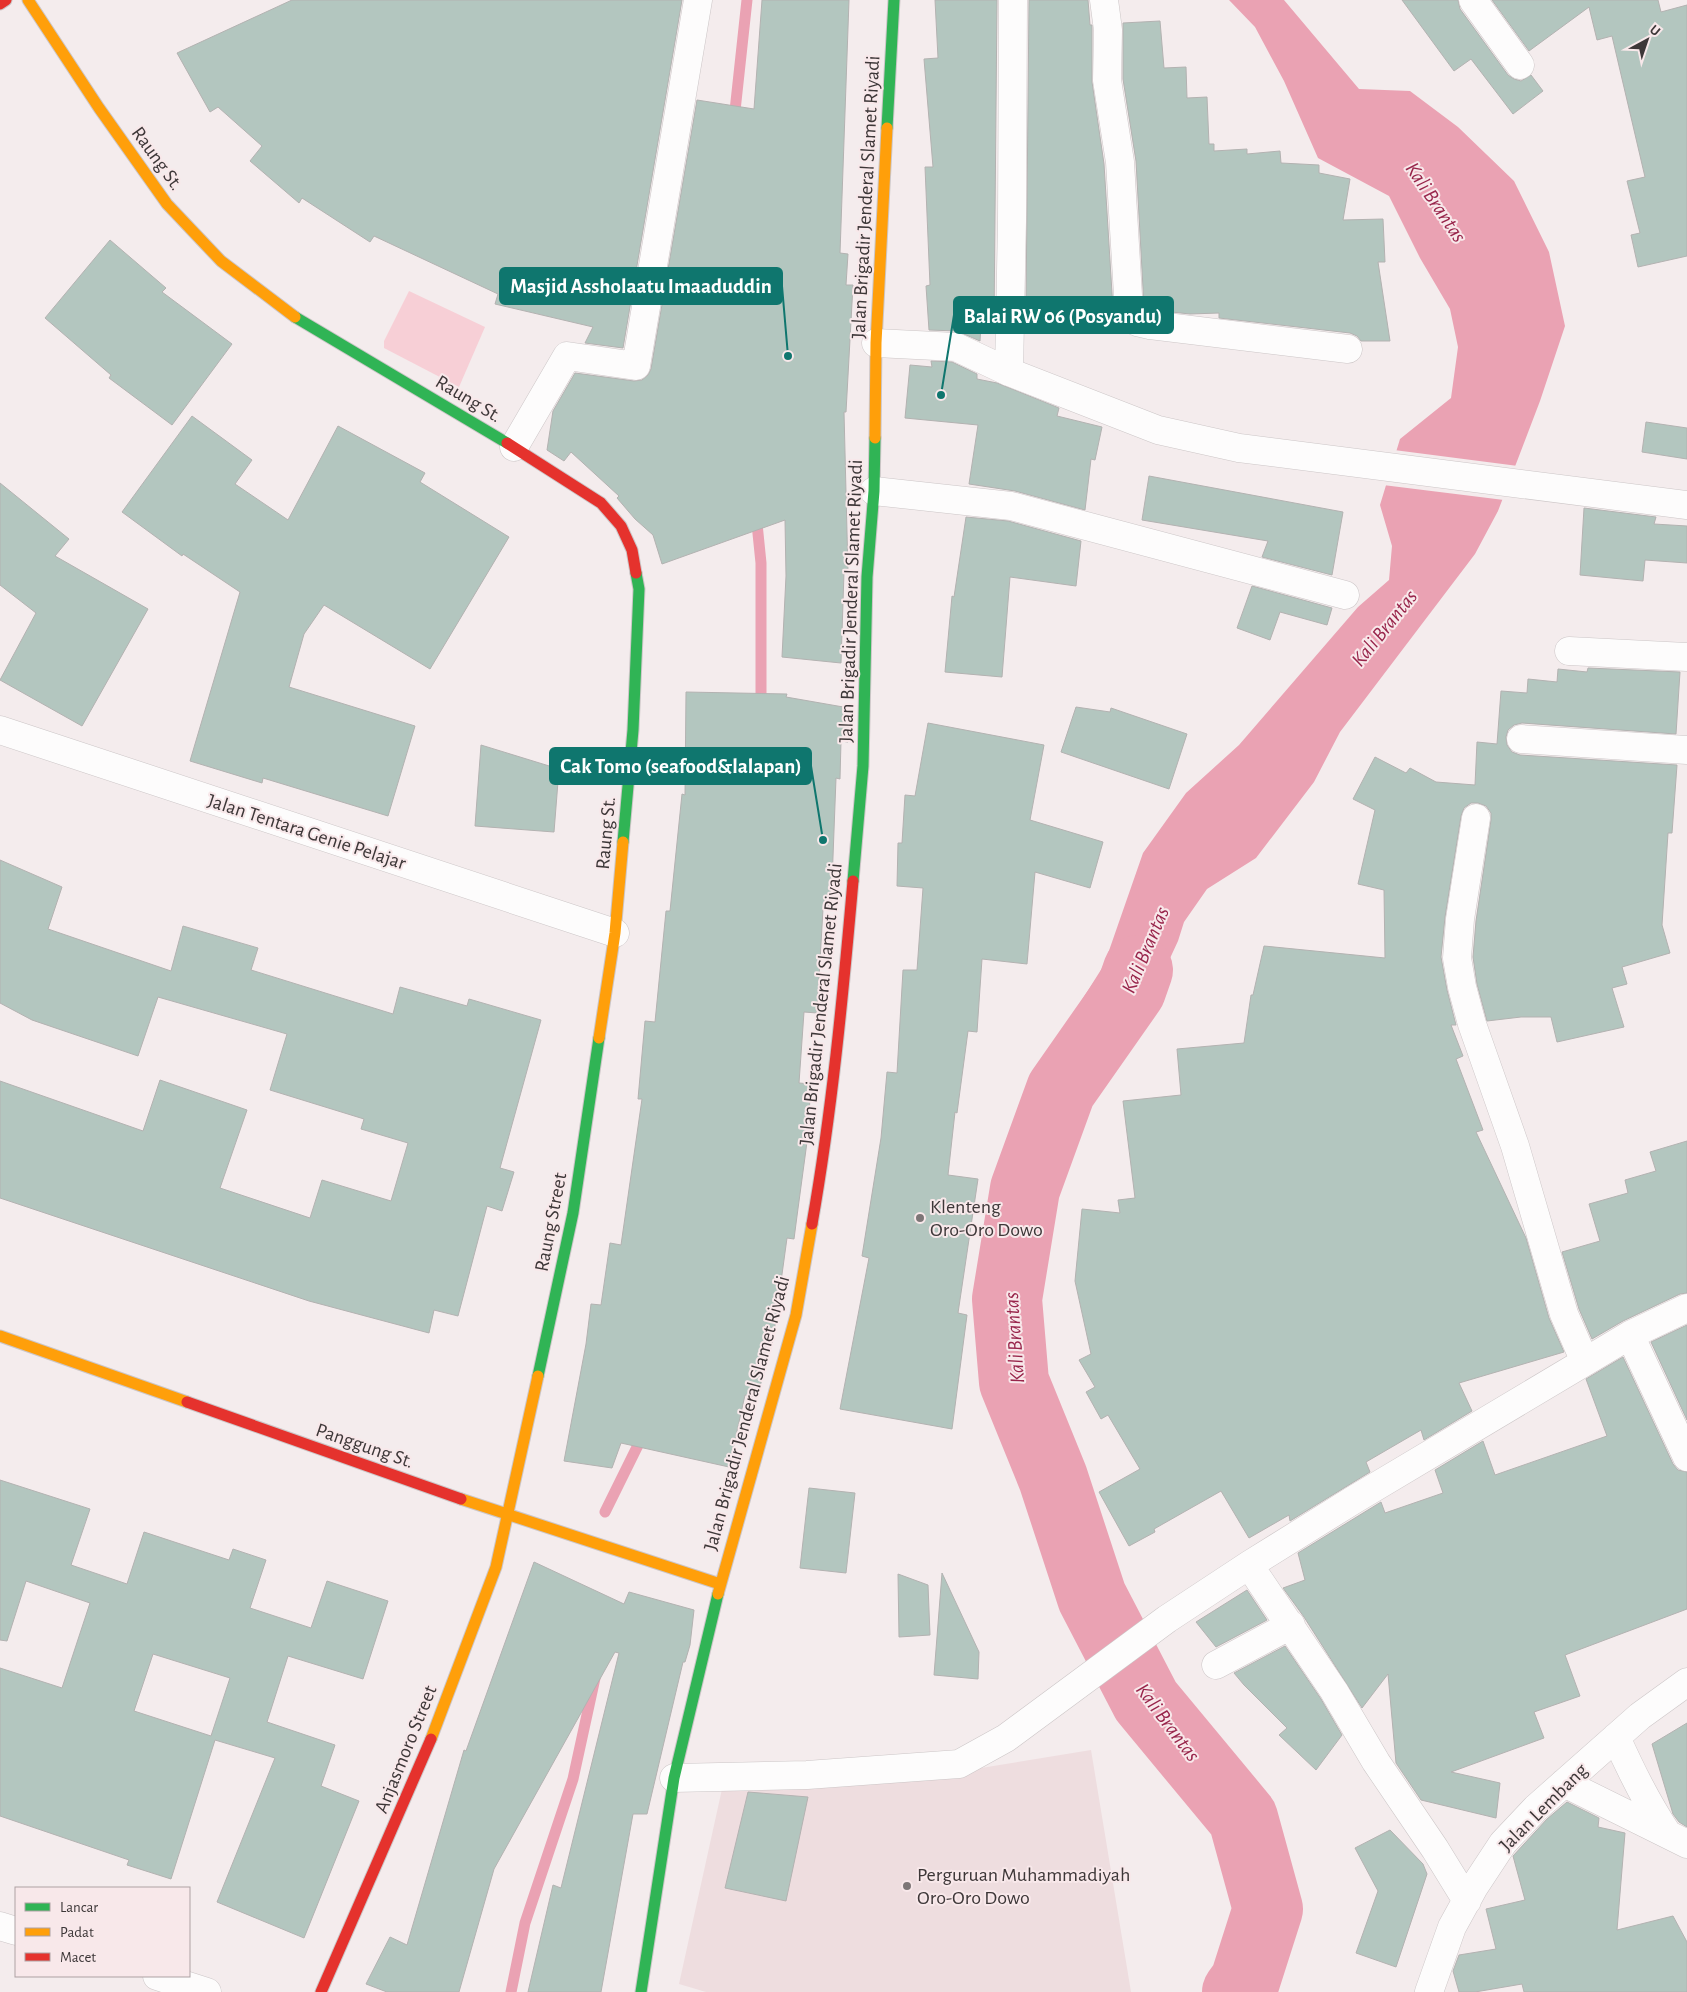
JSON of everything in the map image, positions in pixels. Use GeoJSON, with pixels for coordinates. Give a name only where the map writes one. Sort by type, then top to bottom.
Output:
{"type":"FeatureCollection","features":[{"type":"Feature","properties":{"kind":"main road"},"geometry":{"type":"LineString","coordinates":[[0,4],[6,0]]}},
{"type":"Feature","properties":{"kind":"main road","name":"Raung St."},"geometry":{"type":"LineString","coordinates":[[28,0],[99,108],[167,204],[221,261],[298,319],[514,447],[601,503],[621,526],[632,550],[639,598],[633,730],[615,933]]}},
{"type":"Feature","properties":{"kind":"main road","name":"Jalan Brigadir Jenderal Slamet Riyadi"},"geometry":{"type":"LineString","coordinates":[[641,1992],[674,1778],[720,1584],[796,1315],[820,1179],[842,1004],[863,766],[867,577],[874,491],[876,343],[894,0]]}},
{"type":"Feature","properties":{"kind":"main road","name":"Raung Street"},"geometry":{"type":"LineString","coordinates":[[508,1515],[573,1213],[615,933]]}},
{"type":"Feature","properties":{"kind":"main road","name":"Panggung St."},"geometry":{"type":"LineString","coordinates":[[0,1336],[508,1515],[720,1584]]}},
{"type":"Feature","properties":{"kind":"main road","name":"Anjasmoro Street"},"geometry":{"type":"LineString","coordinates":[[320,1992],[428,1745],[496,1567],[508,1515]]}},
{"type":"Feature","properties":{"kind":"street"},"geometry":{"type":"LineString","coordinates":[[514,447],[567,356],[636,366],[698,0]]}},
{"type":"Feature","properties":{"kind":"street"},"geometry":{"type":"LineString","coordinates":[[1009,372],[1013,0]]}},
{"type":"Feature","properties":{"kind":"street"},"geometry":{"type":"LineString","coordinates":[[1104,0],[1108,30],[1107,80],[1120,162],[1129,312],[1137,322],[1150,325],[1348,349]]}},
{"type":"Feature","properties":{"kind":"street"},"geometry":{"type":"LineString","coordinates":[[1473,0],[1520,65]]}},
{"type":"Feature","properties":{"kind":"street"},"geometry":{"type":"LineString","coordinates":[[876,343],[956,348],[1009,372],[1158,430],[1239,448],[1687,505]]}},
{"type":"Feature","properties":{"kind":"street"},"geometry":{"type":"LineString","coordinates":[[874,491],[1011,506],[1344,595]]}},
{"type":"Feature","properties":{"kind":"street"},"geometry":{"type":"LineString","coordinates":[[1569,651],[1687,657]]}},
{"type":"Feature","properties":{"kind":"street","name":"Jalan Tentara Genie Pelajar"},"geometry":{"type":"LineString","coordinates":[[0,730],[615,933]]}},
{"type":"Feature","properties":{"kind":"street"},"geometry":{"type":"LineString","coordinates":[[1521,740],[1687,750]]}},
{"type":"Feature","properties":{"kind":"street"},"geometry":{"type":"LineString","coordinates":[[1476,818],[1460,919],[1457,958],[1462,988],[1472,1024],[1515,1146],[1564,1314],[1585,1362]]}},
{"type":"Feature","properties":{"kind":"street"},"geometry":{"type":"LineString","coordinates":[[674,1778],[807,1775],[959,1764],[1006,1738],[1167,1619],[1354,1499],[1630,1335],[1687,1308]]}},
{"type":"Feature","properties":{"kind":"street"},"geometry":{"type":"LineString","coordinates":[[1630,1335],[1687,1456]]}},
{"type":"Feature","properties":{"kind":"street"},"geometry":{"type":"LineString","coordinates":[[1249,1565],[1334,1691],[1376,1762],[1435,1849],[1467,1901]]}},
{"type":"Feature","properties":{"kind":"street"},"geometry":{"type":"LineString","coordinates":[[1216,1665],[1291,1625]]}},
{"type":"Feature","properties":{"kind":"street","name":"Jalan Lembang"},"geometry":{"type":"LineString","coordinates":[[1429,1992],[1452,1926],[1503,1842],[1536,1808],[1640,1716],[1687,1682]]}},
{"type":"Feature","properties":{"kind":"street"},"geometry":{"type":"LineString","coordinates":[[1616,1737],[1655,1816],[1678,1839]]}},
{"type":"Feature","properties":{"kind":"street"},"geometry":{"type":"LineString","coordinates":[[1564,1783],[1678,1839]]}},
{"type":"Feature","properties":{"kind":"street"},"geometry":{"type":"LineString","coordinates":[[0,1926],[15,1931]]}},
{"type":"Feature","properties":{"kind":"street"},"geometry":{"type":"LineString","coordinates":[[160,1977],[207,1992]]}},
{"type":"Feature","properties":{"kind":"shaded area"},"geometry":{"type":"Polygon","coordinates":[[[409,291],[485,327],[459,387],[384,348],[384,341],[409,291]]]}},
{"type":"Feature","properties":{"kind":"shaded area","name":"Perguruan Muhammadiyah Oro-Oro Dowo"},"geometry":{"type":"Polygon","coordinates":[[[1091,1750],[1131,1992],[706,1992],[679,1984],[722,1789],[975,1769],[1091,1750]]]}},
{"type":"Feature","properties":{"kind":"water"},"geometry":{"type":"Polygon","coordinates":[[[1229,0],[1284,0],[1359,89],[1410,91],[1458,127],[1514,181],[1549,252],[1565,326],[1540,401],[1498,511],[1475,554],[1340,732],[1314,782],[1256,858],[1207,889],[1184,922],[1178,941],[1140,1023],[1117,1064],[1056,1041],[1104,965],[1143,853],[1186,793],[1239,745],[1358,607],[1389,580],[1392,546],[1380,505],[1400,439],[1451,398],[1458,347],[1450,309],[1420,258],[1389,196],[1318,158],[1284,81],[1255,27],[1229,0]]]}},
{"type":"Feature","properties":{"kind":"pier"},"geometry":{"type":"Polygon","coordinates":[[[1394,450],[1518,466],[1504,500],[1383,485],[1394,450]]]}},
{"type":"Feature","properties":{"kind":"building"},"geometry":{"type":"Polygon","coordinates":[[[292,0],[682,0],[623,348],[585,343],[593,327],[495,304],[498,294],[374,236],[370,242],[302,198],[299,203],[250,161],[262,146],[218,107],[210,112],[177,53],[292,0]]]}},
{"type":"Feature","properties":{"kind":"building"},"geometry":{"type":"Polygon","coordinates":[[[762,0],[849,0],[840,253],[848,254],[846,285],[853,285],[846,412],[844,412],[848,572],[844,572],[841,663],[782,657],[786,576],[785,520],[662,564],[653,535],[635,519],[617,498],[619,496],[571,452],[564,461],[547,450],[553,411],[575,373],[634,381],[642,380],[651,369],[697,100],[754,109],[762,0]]]}},
{"type":"Feature","properties":{"kind":"building"},"geometry":{"type":"Polygon","coordinates":[[[935,0],[997,0],[994,325],[981,325],[980,341],[957,331],[929,330],[926,286],[930,285],[925,167],[933,167],[924,59],[938,58],[935,0]]]}},
{"type":"Feature","properties":{"kind":"building"},"geometry":{"type":"Polygon","coordinates":[[[1029,0],[1088,0],[1090,25],[1092,25],[1092,82],[1104,164],[1113,309],[1026,308],[1029,0]]]}},
{"type":"Feature","properties":{"kind":"building"},"geometry":{"type":"Polygon","coordinates":[[[1402,0],[1458,0],[1460,9],[1508,75],[1521,81],[1531,75],[1543,91],[1513,114],[1471,59],[1454,71],[1402,0]]]}},
{"type":"Feature","properties":{"kind":"building"},"geometry":{"type":"Polygon","coordinates":[[[1492,0],[1658,0],[1661,12],[1687,5],[1687,256],[1638,267],[1631,235],[1640,233],[1627,181],[1645,177],[1612,36],[1597,40],[1589,7],[1529,51],[1492,0]]]}},
{"type":"Feature","properties":{"kind":"building"},"geometry":{"type":"Polygon","coordinates":[[[1160,21],[1164,68],[1186,67],[1187,98],[1207,97],[1209,144],[1214,144],[1214,151],[1247,149],[1247,154],[1280,151],[1281,163],[1319,165],[1319,173],[1350,179],[1343,220],[1383,219],[1385,262],[1378,262],[1390,341],[1361,341],[1357,336],[1350,333],[1219,318],[1219,313],[1190,314],[1153,310],[1144,306],[1136,161],[1123,79],[1123,23],[1160,21]]]}},
{"type":"Feature","properties":{"kind":"building"},"geometry":{"type":"Polygon","coordinates":[[[110,240],[166,288],[162,292],[232,344],[172,425],[109,378],[111,375],[45,318],[110,240]]]}},
{"type":"Feature","properties":{"kind":"building"},"geometry":{"type":"Polygon","coordinates":[[[931,361],[952,362],[977,374],[977,379],[997,383],[1059,408],[1057,416],[1102,427],[1095,460],[1091,459],[1085,510],[1015,491],[969,484],[978,425],[905,418],[910,365],[932,367],[931,361]]]}},
{"type":"Feature","properties":{"kind":"building"},"geometry":{"type":"Polygon","coordinates":[[[192,416],[252,460],[235,484],[288,520],[338,426],[425,473],[420,482],[509,537],[430,669],[324,605],[304,634],[289,687],[415,726],[388,816],[263,778],[262,783],[190,761],[240,592],[183,554],[182,556],[122,512],[192,416]]]}},
{"type":"Feature","properties":{"kind":"building"},"geometry":{"type":"Polygon","coordinates":[[[1646,422],[1687,428],[1687,459],[1642,452],[1646,422]]]}},
{"type":"Feature","properties":{"kind":"building"},"geometry":{"type":"Polygon","coordinates":[[[1149,476],[1343,512],[1332,575],[1262,557],[1268,541],[1142,520],[1149,476]]]}},
{"type":"Feature","properties":{"kind":"building"},"geometry":{"type":"Polygon","coordinates":[[[0,483],[69,539],[55,556],[148,609],[82,726],[0,680],[36,613],[0,585],[0,483]]]}},
{"type":"Feature","properties":{"kind":"building"},"geometry":{"type":"Polygon","coordinates":[[[1584,508],[1656,517],[1654,524],[1687,526],[1687,563],[1645,560],[1643,581],[1580,575],[1584,508]]]}},
{"type":"Feature","properties":{"kind":"building"},"geometry":{"type":"Polygon","coordinates":[[[966,517],[1008,521],[1081,541],[1076,586],[1010,577],[1002,677],[945,672],[952,596],[954,597],[966,517]]]}},
{"type":"Feature","properties":{"kind":"building"},"geometry":{"type":"Polygon","coordinates":[[[1252,586],[1332,608],[1327,625],[1280,612],[1270,640],[1237,628],[1252,586]]]}},
{"type":"Feature","properties":{"kind":"building"},"geometry":{"type":"Polygon","coordinates":[[[1588,668],[1680,672],[1676,734],[1522,723],[1514,725],[1508,730],[1506,737],[1507,745],[1512,752],[1520,755],[1677,765],[1672,833],[1668,833],[1662,925],[1670,953],[1622,967],[1627,984],[1612,988],[1624,1027],[1557,1042],[1551,1017],[1521,1017],[1487,1021],[1477,984],[1473,957],[1491,813],[1486,806],[1471,803],[1464,808],[1461,816],[1445,917],[1441,957],[1456,1025],[1451,1025],[1463,1056],[1456,1059],[1483,1130],[1476,1132],[1526,1238],[1549,1318],[1564,1352],[1459,1383],[1472,1411],[1424,1440],[1421,1430],[1366,1462],[1370,1472],[1290,1521],[1289,1515],[1249,1538],[1221,1491],[1154,1529],[1155,1532],[1129,1546],[1099,1492],[1140,1469],[1108,1415],[1101,1419],[1086,1392],[1095,1387],[1079,1360],[1091,1354],[1075,1281],[1082,1209],[1120,1213],[1118,1200],[1135,1198],[1123,1101],[1181,1095],[1177,1049],[1244,1043],[1251,995],[1253,995],[1264,946],[1385,958],[1384,890],[1358,884],[1375,810],[1353,799],[1375,757],[1406,773],[1410,768],[1436,782],[1475,785],[1477,742],[1497,744],[1501,691],[1527,693],[1528,679],[1557,682],[1558,669],[1587,672],[1588,668]]]}},
{"type":"Feature","properties":{"kind":"building"},"geometry":{"type":"Polygon","coordinates":[[[686,692],[787,694],[786,697],[849,708],[848,742],[841,741],[840,779],[836,778],[831,909],[823,909],[817,1013],[804,1012],[799,1083],[811,1084],[807,1142],[794,1239],[787,1238],[773,1340],[757,1397],[745,1395],[729,1467],[621,1443],[612,1468],[564,1461],[586,1344],[591,1304],[601,1305],[610,1243],[621,1245],[642,1099],[638,1099],[645,1021],[655,1022],[666,911],[670,911],[682,794],[685,795],[686,692]]]}},
{"type":"Feature","properties":{"kind":"building"},"geometry":{"type":"Polygon","coordinates":[[[1076,707],[1110,712],[1111,708],[1187,734],[1169,789],[1061,752],[1076,707]]]}},
{"type":"Feature","properties":{"kind":"building"},"geometry":{"type":"Polygon","coordinates":[[[928,723],[1044,745],[1030,820],[1103,842],[1090,888],[1035,872],[1027,964],[982,959],[977,1032],[968,1031],[957,1113],[955,1112],[948,1175],[978,1179],[958,1313],[967,1315],[952,1429],[840,1409],[869,1258],[862,1256],[881,1138],[887,1072],[897,1073],[903,970],[917,970],[923,888],[897,886],[898,843],[902,843],[905,795],[915,796],[928,723]]]}},
{"type":"Feature","properties":{"kind":"building"},"geometry":{"type":"Polygon","coordinates":[[[481,745],[559,769],[554,832],[475,826],[481,745]]]}},
{"type":"Feature","properties":{"kind":"building"},"geometry":{"type":"Polygon","coordinates":[[[0,860],[62,887],[48,929],[171,971],[183,926],[258,948],[251,970],[393,1014],[400,987],[467,1006],[469,999],[541,1020],[500,1168],[514,1172],[502,1211],[487,1206],[458,1316],[434,1310],[429,1333],[309,1301],[0,1198],[0,1081],[143,1131],[160,1080],[247,1110],[220,1188],[310,1218],[322,1180],[391,1201],[408,1143],[361,1129],[364,1119],[270,1090],[287,1034],[158,997],[138,1056],[32,1020],[0,1003],[0,860]]]}},
{"type":"Feature","properties":{"kind":"building"},"geometry":{"type":"Polygon","coordinates":[[[1687,1141],[1687,1293],[1680,1294],[1623,1321],[1592,1339],[1579,1309],[1562,1252],[1600,1241],[1589,1204],[1628,1193],[1625,1180],[1656,1171],[1650,1152],[1687,1141]]]}},
{"type":"Feature","properties":{"kind":"building"},"geometry":{"type":"Polygon","coordinates":[[[1687,1325],[1687,1420],[1651,1342],[1687,1325]]]}},
{"type":"Feature","properties":{"kind":"building"},"geometry":{"type":"Polygon","coordinates":[[[1623,1357],[1673,1464],[1678,1470],[1687,1472],[1687,1609],[1565,1655],[1580,1696],[1534,1712],[1544,1738],[1451,1772],[1500,1783],[1496,1818],[1421,1800],[1396,1763],[1388,1674],[1362,1708],[1304,1617],[1283,1588],[1305,1580],[1298,1553],[1381,1502],[1385,1513],[1443,1493],[1435,1470],[1483,1441],[1495,1475],[1607,1436],[1586,1379],[1623,1357]]]}},
{"type":"Feature","properties":{"kind":"building"},"geometry":{"type":"Polygon","coordinates":[[[0,1480],[90,1509],[71,1565],[127,1584],[144,1532],[229,1560],[233,1549],[266,1560],[250,1608],[311,1628],[327,1581],[388,1601],[363,1679],[288,1656],[267,1722],[335,1745],[321,1786],[359,1801],[304,1938],[217,1902],[275,1758],[215,1740],[171,1879],[127,1865],[129,1860],[0,1816],[0,1668],[62,1688],[90,1603],[26,1581],[7,1641],[0,1640],[0,1480]],[[153,1654],[134,1711],[211,1736],[230,1678],[153,1654]]]}},
{"type":"Feature","properties":{"kind":"building"},"geometry":{"type":"Polygon","coordinates":[[[809,1488],[855,1493],[846,1573],[800,1568],[809,1488]]]}},
{"type":"Feature","properties":{"kind":"building"},"geometry":{"type":"Polygon","coordinates":[[[534,1562],[624,1604],[629,1592],[694,1610],[690,1645],[685,1662],[683,1662],[647,1814],[633,1814],[601,1992],[528,1992],[553,1885],[561,1888],[619,1653],[615,1652],[494,1869],[459,1992],[387,1992],[366,1984],[390,1937],[407,1945],[464,1750],[466,1751],[534,1562]]]}},
{"type":"Feature","properties":{"kind":"building"},"geometry":{"type":"Polygon","coordinates":[[[942,1573],[979,1652],[978,1679],[934,1675],[942,1573]]]}},
{"type":"Feature","properties":{"kind":"building"},"geometry":{"type":"Polygon","coordinates":[[[898,1574],[928,1585],[930,1635],[899,1637],[898,1574]]]}},
{"type":"Feature","properties":{"kind":"building"},"geometry":{"type":"Polygon","coordinates":[[[1247,1590],[1267,1620],[1216,1647],[1196,1622],[1247,1590]]]}},
{"type":"Feature","properties":{"kind":"building"},"geometry":{"type":"Polygon","coordinates":[[[1285,1646],[1321,1699],[1342,1735],[1316,1770],[1279,1735],[1287,1728],[1234,1673],[1285,1646]]]}},
{"type":"Feature","properties":{"kind":"building"},"geometry":{"type":"Polygon","coordinates":[[[1687,1723],[1687,1827],[1679,1822],[1673,1814],[1652,1744],[1687,1723]]]}},
{"type":"Feature","properties":{"kind":"building"},"geometry":{"type":"Polygon","coordinates":[[[748,1792],[808,1797],[786,1901],[725,1888],[748,1792]]]}},
{"type":"Feature","properties":{"kind":"building"},"geometry":{"type":"Polygon","coordinates":[[[1567,1802],[1599,1818],[1598,1827],[1625,1833],[1617,1930],[1673,1916],[1687,1942],[1687,1992],[1524,1992],[1522,1984],[1475,1992],[1459,1992],[1453,1971],[1459,1955],[1496,1949],[1486,1909],[1525,1900],[1513,1856],[1547,1819],[1567,1802]]]}},
{"type":"Feature","properties":{"kind":"building"},"geometry":{"type":"Polygon","coordinates":[[[1390,1830],[1423,1864],[1427,1874],[1396,1967],[1356,1953],[1378,1891],[1355,1848],[1390,1830]]]}},
{"type":"Feature","properties":{"kind":"waterway"},"geometry":{"type":"LineString","coordinates":[[734,120],[747,0]]}},
{"type":"Feature","properties":{"kind":"waterway"},"geometry":{"type":"LineString","coordinates":[[756,514],[761,563],[761,708]]}},
{"type":"Feature","properties":{"kind":"waterway","name":"Kali Brantas"},"geometry":{"type":"LineString","coordinates":[[1138,970],[1131,990],[1061,1090],[1025,1189],[1007,1299],[1014,1382],[1053,1478],[1092,1597],[1146,1701],[1243,1818],[1268,1909],[1245,1981],[1237,1992]]}},
{"type":"Feature","properties":{"kind":"waterway"},"geometry":{"type":"LineString","coordinates":[[605,1512],[644,1433]]}},
{"type":"Feature","properties":{"kind":"waterway"},"geometry":{"type":"LineString","coordinates":[[511,1992],[525,1923],[573,1779],[595,1678]]}},
{"type":"Feature","properties":{"kind":"traffic: fast"},"geometry":{"type":"LineString","coordinates":[[887,128],[894,0]]}},
{"type":"Feature","properties":{"kind":"traffic: fast"},"geometry":{"type":"LineString","coordinates":[[295,317],[507,443]]}},
{"type":"Feature","properties":{"kind":"traffic: fast"},"geometry":{"type":"LineString","coordinates":[[853,881],[863,766],[867,577],[874,491],[875,438]]}},
{"type":"Feature","properties":{"kind":"traffic: fast"},"geometry":{"type":"LineString","coordinates":[[623,842],[633,730],[639,589],[636,573]]}},
{"type":"Feature","properties":{"kind":"traffic: fast"},"geometry":{"type":"LineString","coordinates":[[538,1376],[573,1213],[599,1038]]}},
{"type":"Feature","properties":{"kind":"traffic: fast"},"geometry":{"type":"LineString","coordinates":[[641,1992],[674,1778],[718,1594]]}},
{"type":"Feature","properties":{"kind":"traffic: slow"},"geometry":{"type":"LineString","coordinates":[[28,0],[99,108],[167,204],[221,261],[295,317]]}},
{"type":"Feature","properties":{"kind":"traffic: slow"},"geometry":{"type":"LineString","coordinates":[[875,438],[876,343],[887,128]]}},
{"type":"Feature","properties":{"kind":"traffic: slow"},"geometry":{"type":"LineString","coordinates":[[599,1038],[615,933],[623,842]]}},
{"type":"Feature","properties":{"kind":"traffic: slow"},"geometry":{"type":"LineString","coordinates":[[718,1594],[796,1315],[812,1224]]}},
{"type":"Feature","properties":{"kind":"traffic: slow"},"geometry":{"type":"LineString","coordinates":[[0,1336],[187,1402]]}},
{"type":"Feature","properties":{"kind":"traffic: slow"},"geometry":{"type":"LineString","coordinates":[[431,1739],[496,1567],[538,1376]]}},
{"type":"Feature","properties":{"kind":"traffic: slow"},"geometry":{"type":"LineString","coordinates":[[461,1499],[720,1584]]}},
{"type":"Feature","properties":{"kind":"traffic: jam"},"geometry":{"type":"LineString","coordinates":[[0,4],[6,0]]}},
{"type":"Feature","properties":{"kind":"traffic: jam"},"geometry":{"type":"LineString","coordinates":[[507,443],[601,503],[621,526],[632,550],[636,573]]}},
{"type":"Feature","properties":{"kind":"traffic: jam"},"geometry":{"type":"LineString","coordinates":[[812,1224],[831,1096],[853,881]]}},
{"type":"Feature","properties":{"kind":"traffic: jam"},"geometry":{"type":"LineString","coordinates":[[187,1402],[461,1499]]}},
{"type":"Feature","properties":{"kind":"traffic: jam"},"geometry":{"type":"LineString","coordinates":[[321,1992],[431,1739]]}},
{"type":"Feature","properties":{"kind":"place","name":"Masjid Assholaatu Imaaduddin"},"geometry":{"type":"Point","coordinates":[788,356]}},
{"type":"Feature","properties":{"kind":"place","name":"Balai RW 06 (Posyandu)"},"geometry":{"type":"Point","coordinates":[941,395]}},
{"type":"Feature","properties":{"kind":"place","name":"Cak Tomo (seafood&lalapan)"},"geometry":{"type":"Point","coordinates":[823,840]}},
{"type":"Feature","properties":{"kind":"place","name":"Klenteng Oro-Oro Dowo"},"geometry":{"type":"Point","coordinates":[920,1218]}},
{"type":"Feature","properties":{"kind":"place","name":"Perguruan Muhammadiyah Oro-Oro Dowo"},"geometry":{"type":"Point","coordinates":[907,1886]}}]}
